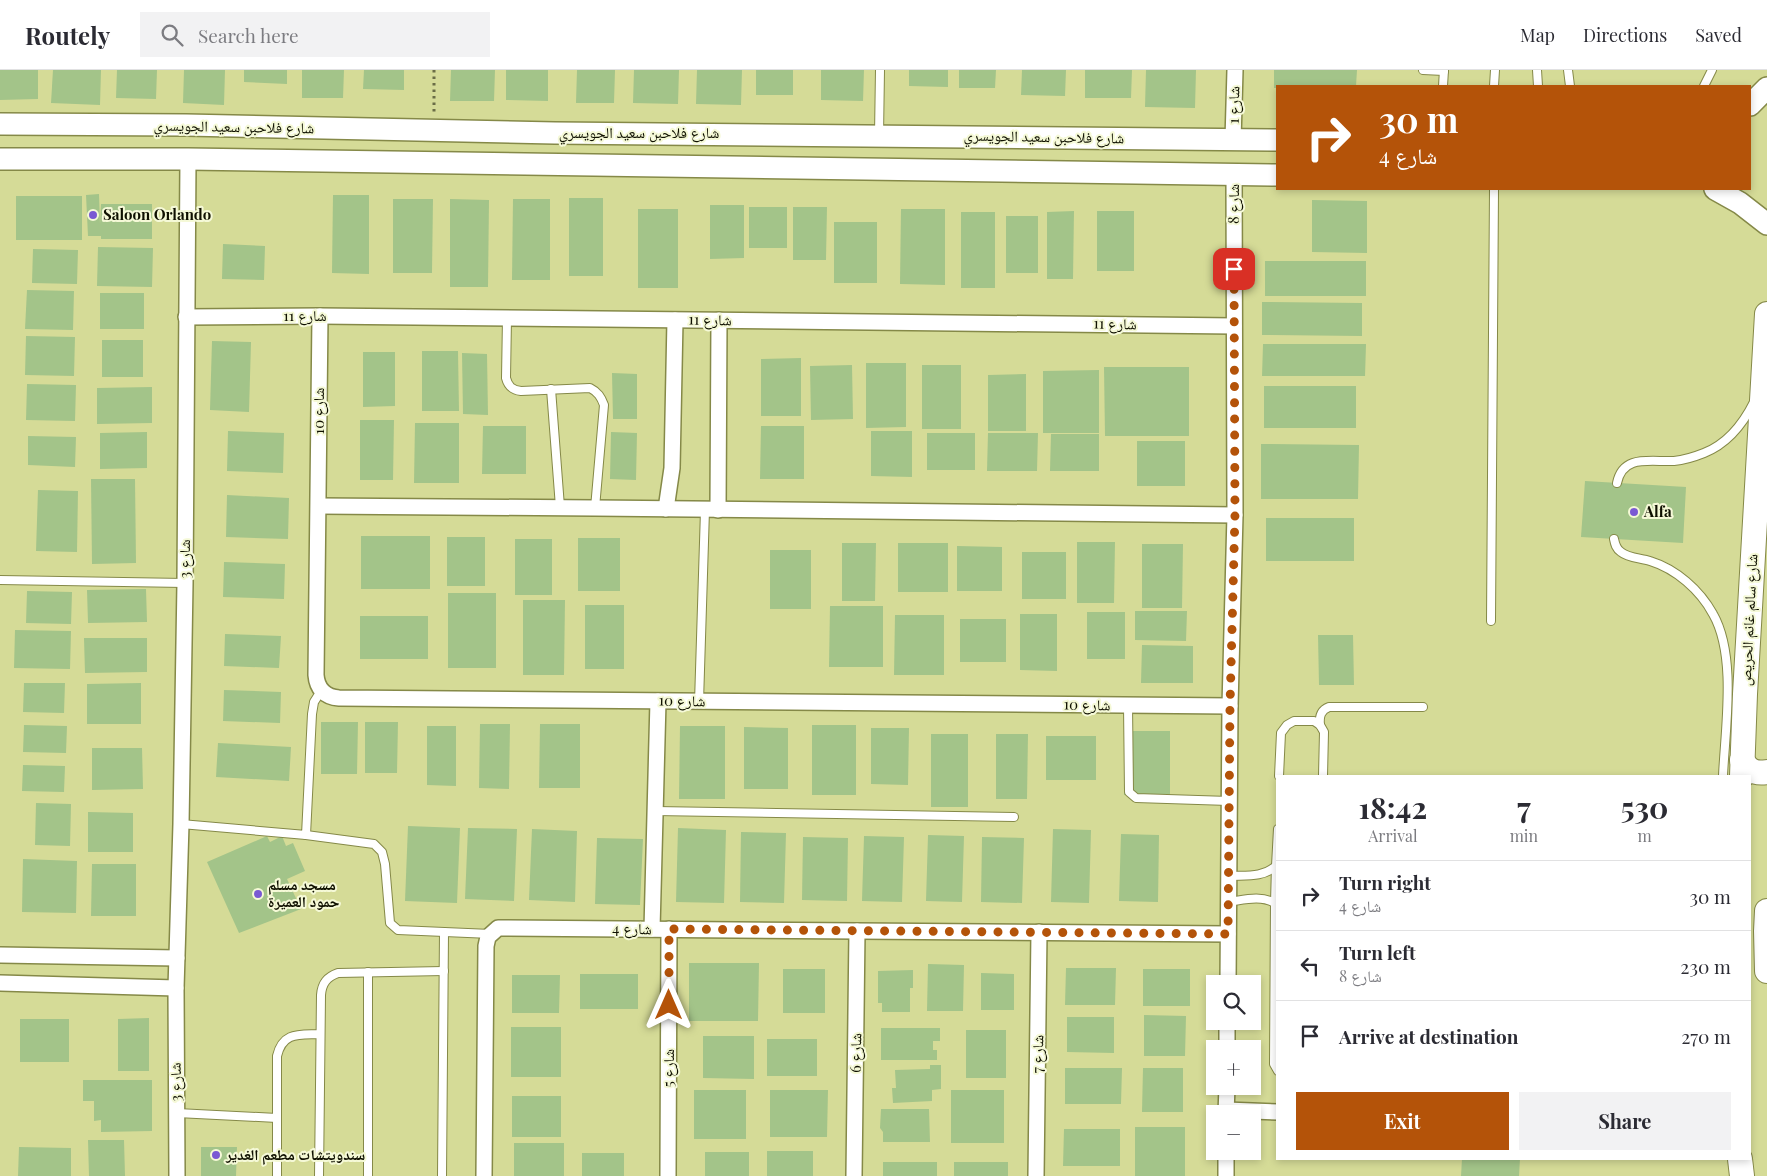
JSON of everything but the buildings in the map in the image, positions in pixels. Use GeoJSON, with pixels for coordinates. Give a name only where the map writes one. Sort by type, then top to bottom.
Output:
{"type":"FeatureCollection","features":[{"type":"Feature","properties":{"kind":"main road","name":"شارع سالم غانم الحريص"},"geometry":{"type":"LineString","coordinates":[[1742,768],[1744,694],[1767,314]]}},
{"type":"Feature","properties":{"kind":"main road"},"geometry":{"type":"LineString","coordinates":[[1742,768],[1746,767],[1752,772],[1759,774],[1767,772]]}},
{"type":"Feature","properties":{"kind":"main road"},"geometry":{"type":"LineString","coordinates":[[1767,911],[1767,971]]}},
{"type":"Feature","properties":{"kind":"main road"},"geometry":{"type":"LineString","coordinates":[[1740,1160],[1742,1176]]}},
{"type":"Feature","properties":{"kind":"street","name":"شارع 1"},"geometry":{"type":"LineString","coordinates":[[1233,140],[1235,70]]}},
{"type":"Feature","properties":{"kind":"street"},"geometry":{"type":"LineString","coordinates":[[1751,104],[1767,88]]}},
{"type":"Feature","properties":{"kind":"street","name":"شارع فلاحبن سعيد الجويسري"},"geometry":{"type":"LineString","coordinates":[[0,124],[1276,140]]}},
{"type":"Feature","properties":{"kind":"street"},"geometry":{"type":"LineString","coordinates":[[310,161],[321,155],[327,147],[327,138],[317,128]]}},
{"type":"Feature","properties":{"kind":"street"},"geometry":{"type":"LineString","coordinates":[[1024,171],[1017,157],[1019,147],[1028,137]]}},
{"type":"Feature","properties":{"kind":"street","name":"شارع فلاحبن سعيد الجويسري"},"geometry":{"type":"LineString","coordinates":[[0,159],[188,159],[1276,175]]}},
{"type":"Feature","properties":{"kind":"street","name":"شارع 3"},"geometry":{"type":"LineString","coordinates":[[177,1176],[176,988],[185,583],[188,159]]}},
{"type":"Feature","properties":{"kind":"street","name":"شارع 8"},"geometry":{"type":"LineString","coordinates":[[1228,975],[1230,706],[1235,514],[1234,174]]}},
{"type":"Feature","properties":{"kind":"street"},"geometry":{"type":"LineString","coordinates":[[1717,190],[1740,203],[1767,224]]}},
{"type":"Feature","properties":{"kind":"street","name":"شارع 11"},"geometry":{"type":"LineString","coordinates":[[186,316],[1234,326]]}},
{"type":"Feature","properties":{"kind":"street","name":"شارع 10"},"geometry":{"type":"LineString","coordinates":[[320,316],[316,675],[318,686],[326,695],[339,698],[1230,706]]}},
{"type":"Feature","properties":{"kind":"street"},"geometry":{"type":"LineString","coordinates":[[666,509],[672,468],[674,320]]}},
{"type":"Feature","properties":{"kind":"street"},"geometry":{"type":"LineString","coordinates":[[711,510],[718,320]]}},
{"type":"Feature","properties":{"kind":"street"},"geometry":{"type":"LineString","coordinates":[[319,506],[1235,514]]}},
{"type":"Feature","properties":{"kind":"street"},"geometry":{"type":"LineString","coordinates":[[652,929],[658,701]]}},
{"type":"Feature","properties":{"kind":"street","name":"شارع 4"},"geometry":{"type":"LineString","coordinates":[[491,934],[498,928],[1228,934]]}},
{"type":"Feature","properties":{"kind":"street","name":"شارع 5"},"geometry":{"type":"LineString","coordinates":[[668,1176],[669,929]]}},
{"type":"Feature","properties":{"kind":"street","name":"شارع 6"},"geometry":{"type":"LineString","coordinates":[[854,1176],[858,931]]}},
{"type":"Feature","properties":{"kind":"street","name":"شارع 7"},"geometry":{"type":"LineString","coordinates":[[1036,1176],[1039,932]]}},
{"type":"Feature","properties":{"kind":"street"},"geometry":{"type":"LineString","coordinates":[[484,1176],[486,946],[491,934]]}},
{"type":"Feature","properties":{"kind":"street"},"geometry":{"type":"LineString","coordinates":[[0,955],[177,958]]}},
{"type":"Feature","properties":{"kind":"street"},"geometry":{"type":"LineString","coordinates":[[0,983],[176,988]]}},
{"type":"Feature","properties":{"kind":"street"},"geometry":{"type":"LineString","coordinates":[[1261,1112],[1276,1112]]}},
{"type":"Feature","properties":{"kind":"street"},"geometry":{"type":"LineString","coordinates":[[1226,1160],[1226,1176]]}},
{"type":"Feature","properties":{"kind":"lane"},"geometry":{"type":"LineString","coordinates":[[879,135],[880,70]]}},
{"type":"Feature","properties":{"kind":"lane"},"geometry":{"type":"LineString","coordinates":[[1423,70],[1444,71],[1443,85]]}},
{"type":"Feature","properties":{"kind":"lane"},"geometry":{"type":"LineString","coordinates":[[1494,85],[1496,70]]}},
{"type":"Feature","properties":{"kind":"lane"},"geometry":{"type":"LineString","coordinates":[[1538,70],[1538,85]]}},
{"type":"Feature","properties":{"kind":"lane"},"geometry":{"type":"LineString","coordinates":[[1568,70],[1570,85]]}},
{"type":"Feature","properties":{"kind":"lane"},"geometry":{"type":"LineString","coordinates":[[1704,85],[1712,70]]}},
{"type":"Feature","properties":{"kind":"lane"},"geometry":{"type":"LineString","coordinates":[[1491,621],[1494,190]]}},
{"type":"Feature","properties":{"kind":"lane"},"geometry":{"type":"LineString","coordinates":[[507,318],[507,382],[512,389],[590,388],[602,398],[604,406],[595,508]]}},
{"type":"Feature","properties":{"kind":"lane"},"geometry":{"type":"LineString","coordinates":[[1616,483],[1618,475],[1630,463],[1637,461],[1676,461],[1704,453],[1718,446],[1740,426],[1763,385]]}},
{"type":"Feature","properties":{"kind":"lane"},"geometry":{"type":"LineString","coordinates":[[551,389],[560,507]]}},
{"type":"Feature","properties":{"kind":"lane"},"geometry":{"type":"LineString","coordinates":[[699,702],[711,510]]}},
{"type":"Feature","properties":{"kind":"lane"},"geometry":{"type":"LineString","coordinates":[[1614,539],[1621,553],[1670,570],[1688,582],[1702,597],[1714,615],[1722,634],[1726,655],[1727,694],[1723,775]]}},
{"type":"Feature","properties":{"kind":"lane"},"geometry":{"type":"LineString","coordinates":[[0,580],[185,583]]}},
{"type":"Feature","properties":{"kind":"lane"},"geometry":{"type":"LineString","coordinates":[[306,835],[312,714],[314,702],[321,691]]}},
{"type":"Feature","properties":{"kind":"lane"},"geometry":{"type":"LineString","coordinates":[[1128,705],[1129,792],[1136,798],[1229,801]]}},
{"type":"Feature","properties":{"kind":"lane"},"geometry":{"type":"LineString","coordinates":[[1324,775],[1324,732],[1320,724],[1320,715],[1326,709],[1329,707],[1423,707]]}},
{"type":"Feature","properties":{"kind":"lane"},"geometry":{"type":"LineString","coordinates":[[1280,775],[1281,733],[1287,725],[1294,721],[1314,721],[1320,724]]}},
{"type":"Feature","properties":{"kind":"lane"},"geometry":{"type":"LineString","coordinates":[[655,811],[1014,817]]}},
{"type":"Feature","properties":{"kind":"lane"},"geometry":{"type":"LineString","coordinates":[[181,824],[306,835],[374,844],[382,852],[385,864],[390,923],[398,930],[491,934]]}},
{"type":"Feature","properties":{"kind":"lane"},"geometry":{"type":"LineString","coordinates":[[1229,876],[1262,875],[1276,866]]}},
{"type":"Feature","properties":{"kind":"lane"},"geometry":{"type":"LineString","coordinates":[[1276,866],[1274,1064],[1276,1068]]}},
{"type":"Feature","properties":{"kind":"lane"},"geometry":{"type":"LineString","coordinates":[[1228,902],[1260,898],[1268,899],[1275,903]]}},
{"type":"Feature","properties":{"kind":"lane"},"geometry":{"type":"LineString","coordinates":[[442,1176],[444,932]]}},
{"type":"Feature","properties":{"kind":"lane"},"geometry":{"type":"LineString","coordinates":[[319,1176],[320,1034],[322,988],[325,981],[338,973],[444,971]]}},
{"type":"Feature","properties":{"kind":"lane"},"geometry":{"type":"LineString","coordinates":[[368,972],[368,1176]]}},
{"type":"Feature","properties":{"kind":"lane"},"geometry":{"type":"LineString","coordinates":[[277,1176],[279,1048],[290,1036],[297,1034],[320,1034]]}},
{"type":"Feature","properties":{"kind":"lane"},"geometry":{"type":"LineString","coordinates":[[177,1113],[277,1118]]}},
{"type":"Feature","properties":{"kind":"path"},"geometry":{"type":"LineString","coordinates":[[434,70],[434,130]]}},
{"type":"Feature","properties":{"kind":"place","name":"Saloon Orlando"},"geometry":{"type":"Point","coordinates":[93,215]}},
{"type":"Feature","properties":{"kind":"place","name":"Alfa"},"geometry":{"type":"Point","coordinates":[1634,512]}},
{"type":"Feature","properties":{"kind":"place","name":"مسجد مسلم حمود العميرة"},"geometry":{"type":"Point","coordinates":[258,894]}},
{"type":"Feature","properties":{"kind":"place","name":"سندويتشات مطعم الغدير"},"geometry":{"type":"Point","coordinates":[216,1155]}},
{"type":"Feature","properties":{"kind":"route"},"geometry":{"type":"LineString","coordinates":[[669,1005],[669,929],[1228,934],[1230,706],[1235,514],[1234,269]]}}]}
